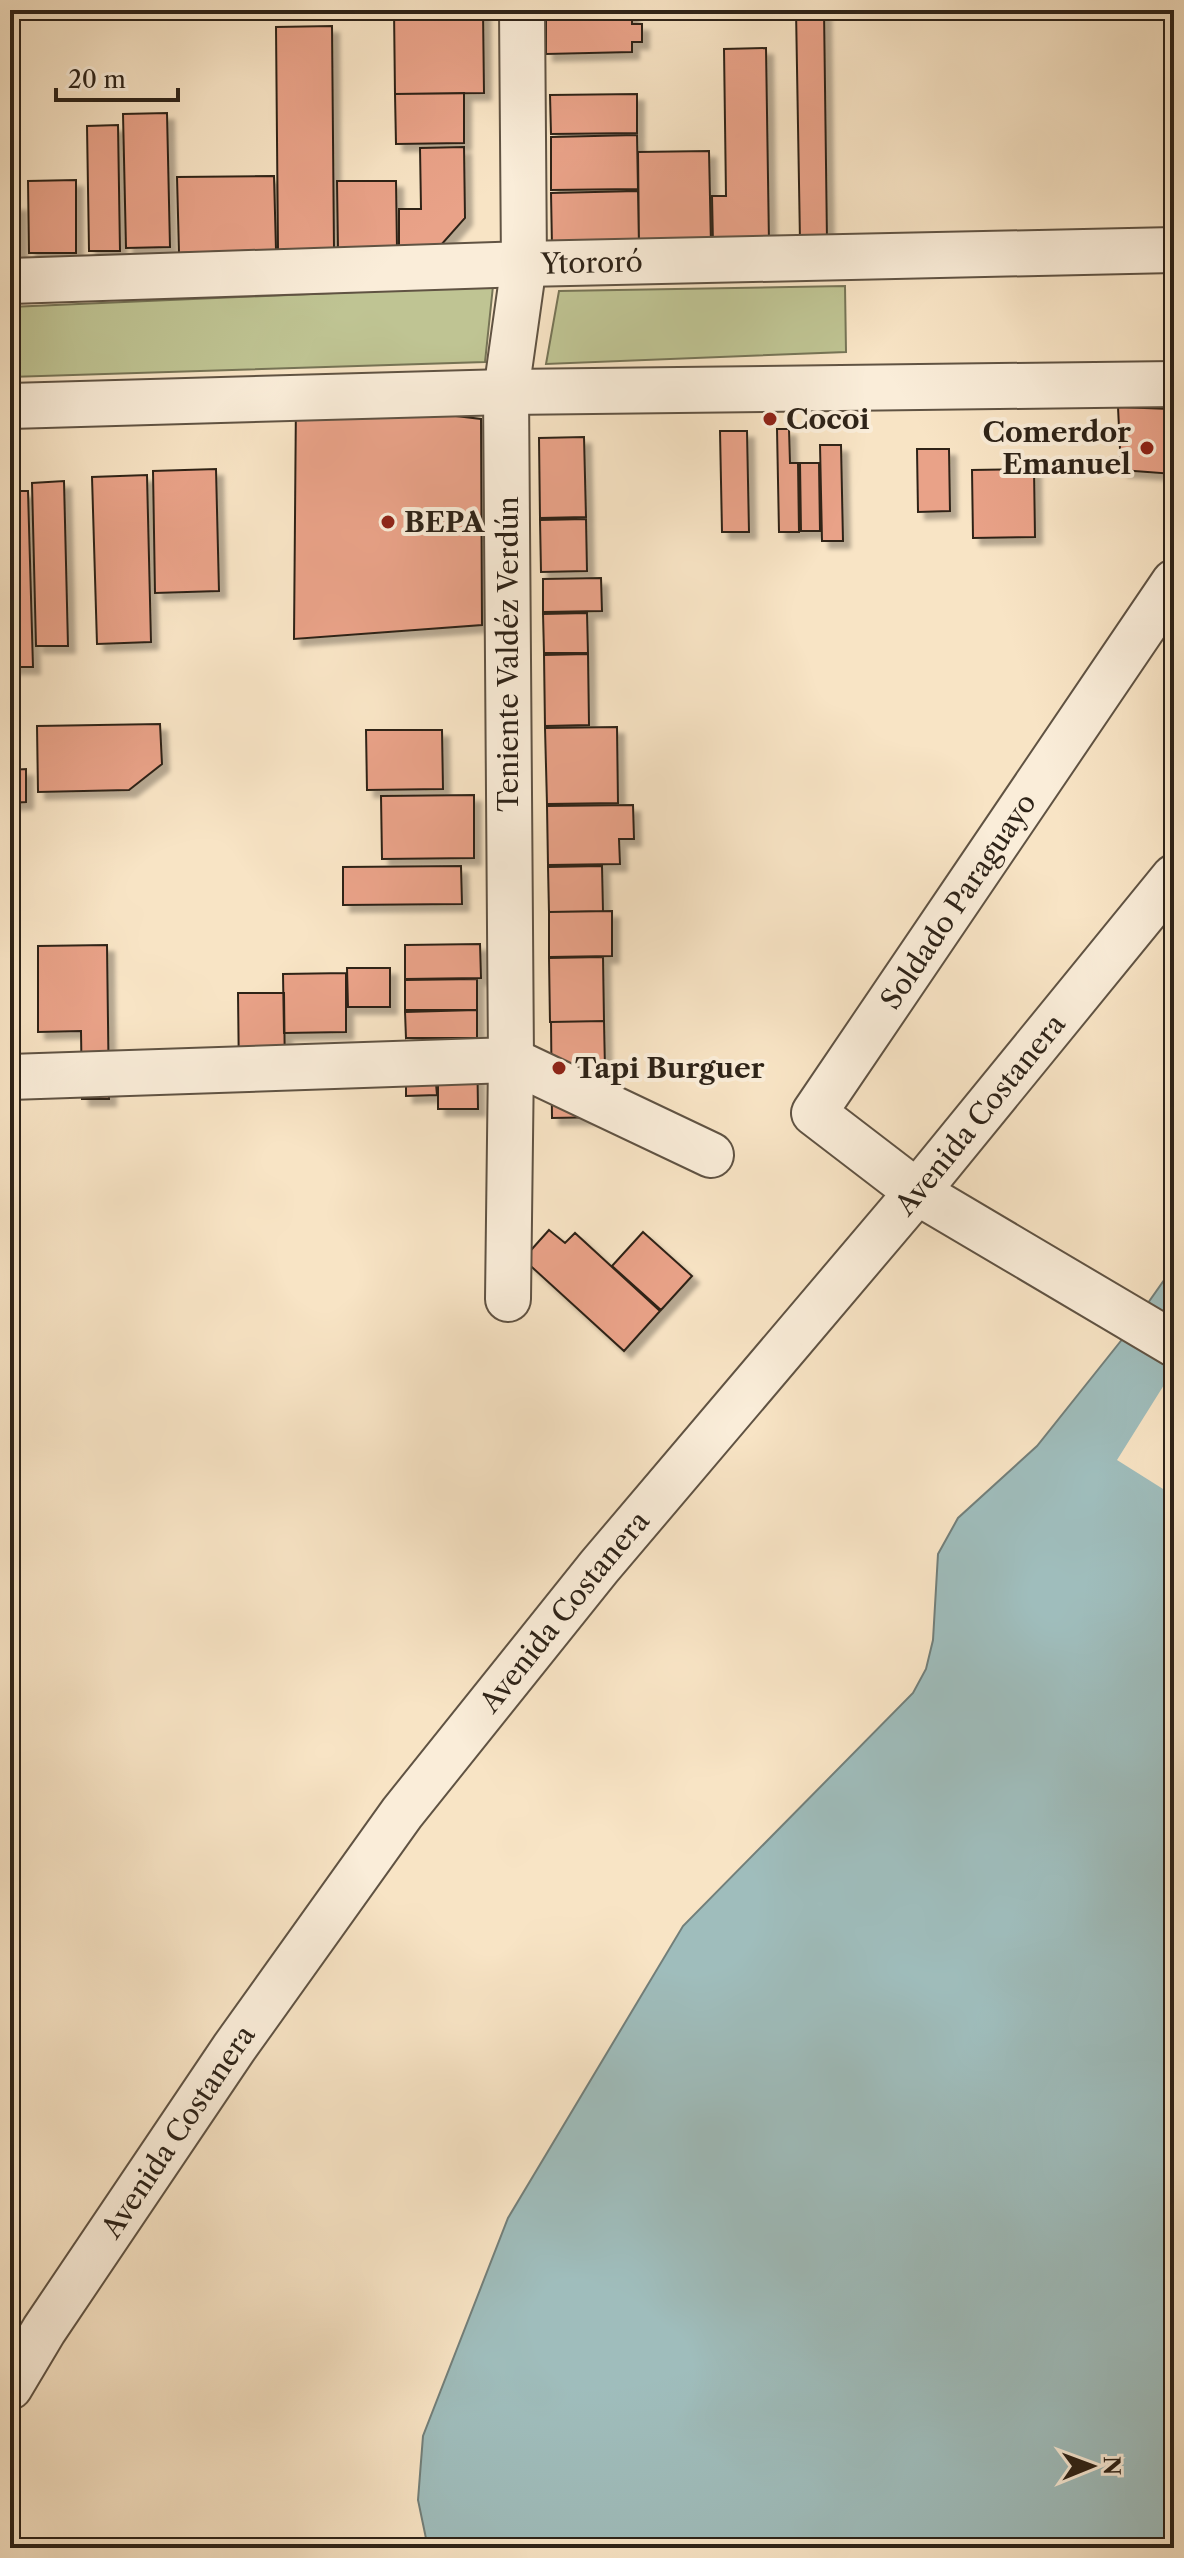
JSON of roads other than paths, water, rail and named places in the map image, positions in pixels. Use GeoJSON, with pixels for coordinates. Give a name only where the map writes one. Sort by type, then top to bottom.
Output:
{"type":"FeatureCollection","features":[{"type":"Feature","properties":{"kind":"street","name":"Teniente Valdéz Verdún"},"geometry":{"type":"LineString","coordinates":[[508,1299],[511,1060],[506,392],[524,264],[522,10]]}},
{"type":"Feature","properties":{"kind":"street","name":"Ytororó"},"geometry":{"type":"LineString","coordinates":[[10,281],[524,264],[1174,250]]}},
{"type":"Feature","properties":{"kind":"street"},"geometry":{"type":"LineString","coordinates":[[10,406],[506,392],[1174,384]]}},
{"type":"Feature","properties":{"kind":"street","name":"Soldado Paraguayo"},"geometry":{"type":"LineString","coordinates":[[917,1192],[814,1113],[1174,582]]}},
{"type":"Feature","properties":{"kind":"street","name":"Avenida Costanera"},"geometry":{"type":"LineString","coordinates":[[10,2387],[44,2330],[225,2061],[402,1813],[599,1567],[917,1192],[1174,877]]}},
{"type":"Feature","properties":{"kind":"street"},"geometry":{"type":"LineString","coordinates":[[10,1077],[511,1060],[711,1155]]}},
{"type":"Feature","properties":{"kind":"street"},"geometry":{"type":"LineString","coordinates":[[917,1192],[1174,1344]]}},
{"type":"Feature","properties":{"kind":"water"},"geometry":{"type":"Polygon","coordinates":[[[1174,1266],[1174,2548],[428,2548],[418,2500],[423,2436],[508,2218],[683,1926],[913,1693],[926,1669],[933,1640],[938,1554],[958,1518],[1037,1446],[1124,1337],[1174,1266]]]}},
{"type":"Feature","properties":{"kind":"place","name":"Cocoi"},"geometry":{"type":"Point","coordinates":[770,419]}},
{"type":"Feature","properties":{"kind":"place","name":"Comerdor Emanuel"},"geometry":{"type":"Point","coordinates":[1147,448]}},
{"type":"Feature","properties":{"kind":"place","name":"BEPA"},"geometry":{"type":"Point","coordinates":[388,522]}},
{"type":"Feature","properties":{"kind":"place","name":"Tapi Burguer"},"geometry":{"type":"Point","coordinates":[559,1068]}}]}
